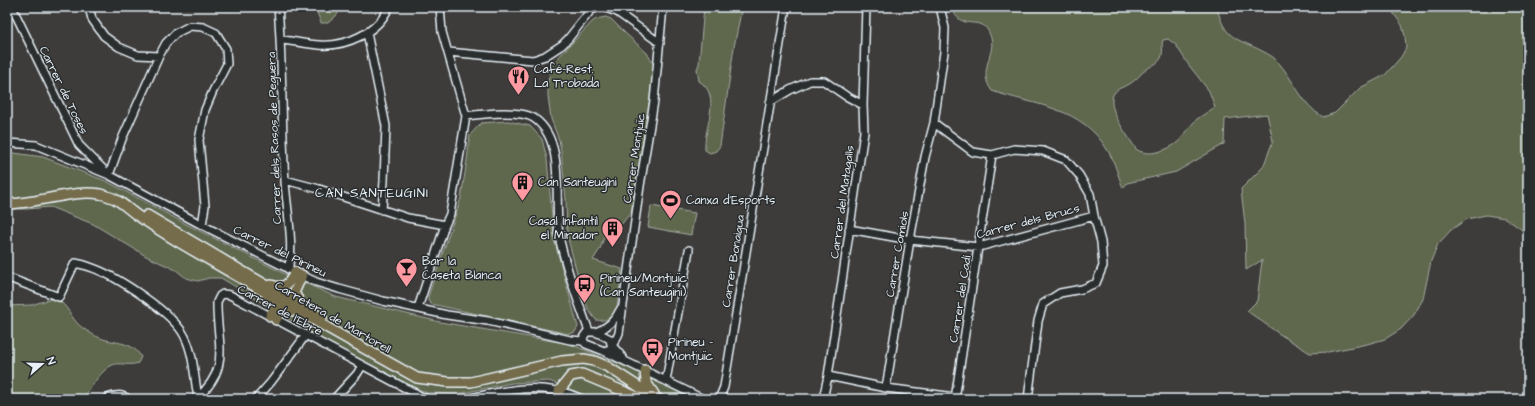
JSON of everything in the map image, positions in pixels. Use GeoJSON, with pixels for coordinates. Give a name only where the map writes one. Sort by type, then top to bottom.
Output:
{"type":"FeatureCollection","features":[{"type":"Feature","properties":{"kind":"main road","name":"Carretera de Martorell"},"geometry":{"type":"LineString","coordinates":[[7,204],[28,203],[87,194],[98,194],[109,197],[122,203],[132,212],[166,235],[263,287],[417,378],[448,382],[470,382],[562,361],[584,359],[604,365],[658,398]]}},
{"type":"Feature","properties":{"kind":"main road"},"geometry":{"type":"LineString","coordinates":[[263,287],[285,286],[290,282],[295,272]]}},
{"type":"Feature","properties":{"kind":"main road"},"geometry":{"type":"LineString","coordinates":[[295,272],[294,293],[302,310],[320,317],[430,379]]}},
{"type":"Feature","properties":{"kind":"main road"},"geometry":{"type":"LineString","coordinates":[[263,287],[273,302],[279,306]]}},
{"type":"Feature","properties":{"kind":"main road"},"geometry":{"type":"LineString","coordinates":[[273,318],[279,306],[288,301],[309,314],[320,317]]}},
{"type":"Feature","properties":{"kind":"main road","name":"Carretera de Martorell"},"geometry":{"type":"LineString","coordinates":[[279,306],[302,310]]}},
{"type":"Feature","properties":{"kind":"main road"},"geometry":{"type":"LineString","coordinates":[[645,370],[646,382],[658,398]]}},
{"type":"Feature","properties":{"kind":"main road"},"geometry":{"type":"LineString","coordinates":[[558,395],[571,376],[582,374],[642,399]]}},
{"type":"Feature","properties":{"kind":"street","name":"Carrer de Toses"},"geometry":{"type":"LineString","coordinates":[[12,7],[79,145],[109,175]]}},
{"type":"Feature","properties":{"kind":"street"},"geometry":{"type":"LineString","coordinates":[[89,7],[92,19],[104,36],[119,47],[138,55],[159,56]]}},
{"type":"Feature","properties":{"kind":"street","name":"Carrer dels Rasos de Peguera"},"geometry":{"type":"LineString","coordinates":[[278,7],[281,40],[285,180],[291,255],[295,272]]}},
{"type":"Feature","properties":{"kind":"street"},"geometry":{"type":"LineString","coordinates":[[281,40],[320,45],[343,43],[367,33],[380,22],[389,7]]}},
{"type":"Feature","properties":{"kind":"street"},"geometry":{"type":"LineString","coordinates":[[418,308],[450,214],[466,116],[442,32],[440,7]]}},
{"type":"Feature","properties":{"kind":"street"},"geometry":{"type":"LineString","coordinates":[[448,52],[533,60],[545,56],[562,45],[591,10],[600,7]]}},
{"type":"Feature","properties":{"kind":"street"},"geometry":{"type":"LineString","coordinates":[[603,7],[617,12],[660,43]]}},
{"type":"Feature","properties":{"kind":"street","name":"Carrer Montjuïc"},"geometry":{"type":"LineString","coordinates":[[611,344],[617,339],[619,333],[622,304],[654,101],[663,7]]}},
{"type":"Feature","properties":{"kind":"street","name":"Carrer Bonaigua"},"geometry":{"type":"LineString","coordinates":[[719,399],[724,387],[786,7]]}},
{"type":"Feature","properties":{"kind":"street","name":"Carrer del Matagalls"},"geometry":{"type":"LineString","coordinates":[[823,399],[828,376],[864,132],[863,105],[866,7]]}},
{"type":"Feature","properties":{"kind":"street"},"geometry":{"type":"LineString","coordinates":[[940,7],[945,28],[944,52],[934,123],[973,152],[992,155],[1014,150],[1043,150],[1066,160],[1079,175],[1090,194],[1094,216],[1102,242],[1103,266],[1096,283],[1082,289],[1060,293],[1043,304],[1038,321],[1028,399]]}},
{"type":"Feature","properties":{"kind":"street"},"geometry":{"type":"LineString","coordinates":[[109,175],[122,139],[159,56],[166,44],[176,33],[190,26],[203,27],[216,33],[226,49],[226,64],[205,110],[199,140],[205,206],[202,225]]}},
{"type":"Feature","properties":{"kind":"street"},"geometry":{"type":"LineString","coordinates":[[367,33],[386,126],[382,210]]}},
{"type":"Feature","properties":{"kind":"street"},"geometry":{"type":"LineString","coordinates":[[770,102],[790,90],[810,81],[824,81],[846,96],[863,105]]}},
{"type":"Feature","properties":{"kind":"street"},"geometry":{"type":"LineString","coordinates":[[466,116],[501,113],[518,114],[533,117],[544,126],[553,147],[560,240],[580,306],[593,331]]}},
{"type":"Feature","properties":{"kind":"street","name":"Carrer Comiols"},"geometry":{"type":"LineString","coordinates":[[886,388],[925,157],[934,123]]}},
{"type":"Feature","properties":{"kind":"street","name":"Carrer del Pirineu"},"geometry":{"type":"LineString","coordinates":[[7,143],[36,145],[109,175],[202,225],[295,272],[339,289],[447,315],[488,321],[570,340],[583,341],[586,344],[626,361],[703,399]]}},
{"type":"Feature","properties":{"kind":"street","name":"Carrer del Cadí"},"geometry":{"type":"LineString","coordinates":[[955,398],[992,155]]}},
{"type":"Feature","properties":{"kind":"street"},"geometry":{"type":"LineString","coordinates":[[285,180],[319,189],[408,218],[445,225]]}},
{"type":"Feature","properties":{"kind":"street","name":"Carrer dels Brucs"},"geometry":{"type":"LineString","coordinates":[[849,229],[910,240],[979,247],[1094,216]]}},
{"type":"Feature","properties":{"kind":"street"},"geometry":{"type":"LineString","coordinates":[[666,381],[689,250]]}},
{"type":"Feature","properties":{"kind":"street"},"geometry":{"type":"LineString","coordinates":[[7,280],[9,278],[59,297],[75,263],[91,267],[117,280],[158,307],[176,324],[185,336],[191,354],[197,398]]}},
{"type":"Feature","properties":{"kind":"street","name":"Carrer de l'Ebre"},"geometry":{"type":"LineString","coordinates":[[197,398],[212,381],[220,364],[221,348],[217,306],[220,296],[223,294],[230,295],[426,399]]}},
{"type":"Feature","properties":{"kind":"street"},"geometry":{"type":"LineString","coordinates":[[583,341],[584,336],[593,331],[605,328],[612,323],[616,318],[622,304]]}},
{"type":"Feature","properties":{"kind":"street","name":"Carrer del Pirineu"},"geometry":{"type":"LineString","coordinates":[[593,331],[608,338],[620,356],[626,361]]}},
{"type":"Feature","properties":{"kind":"street"},"geometry":{"type":"LineString","coordinates":[[256,399],[306,336]]}},
{"type":"Feature","properties":{"kind":"street"},"geometry":{"type":"LineString","coordinates":[[604,351],[610,349],[611,344]]}},
{"type":"Feature","properties":{"kind":"street"},"geometry":{"type":"LineString","coordinates":[[339,398],[362,366]]}},
{"type":"Feature","properties":{"kind":"street"},"geometry":{"type":"LineString","coordinates":[[828,376],[886,388],[955,398]]}},
{"type":"Feature","properties":{"kind":"street"},"geometry":{"type":"LineString","coordinates":[[466,399],[499,395],[525,388],[541,388],[558,395],[582,399]]}},
{"type":"Feature","properties":{"kind":"street"},"geometry":{"type":"LineString","coordinates":[[106,399],[113,395],[126,397],[128,399]]}},
{"type":"Feature","properties":{"kind":"green space"},"geometry":{"type":"Polygon","coordinates":[[[315,7],[341,7],[337,15],[328,23],[321,23],[315,7]]]}},
{"type":"Feature","properties":{"kind":"green space"},"geometry":{"type":"Polygon","coordinates":[[[704,7],[742,7],[734,47],[720,146],[716,151],[710,153],[705,150],[705,141],[711,104],[710,95],[706,87],[699,81],[697,69],[699,64],[704,7]]]}},
{"type":"Feature","properties":{"kind":"green space"},"geometry":{"type":"Polygon","coordinates":[[[951,7],[1217,7],[1224,27],[1229,33],[1234,38],[1268,54],[1275,59],[1284,69],[1309,106],[1323,117],[1335,113],[1360,88],[1385,75],[1401,57],[1406,48],[1405,36],[1402,25],[1389,7],[1528,7],[1528,234],[1505,218],[1486,215],[1467,219],[1451,230],[1438,244],[1431,261],[1423,299],[1414,315],[1401,329],[1385,339],[1367,344],[1328,352],[1310,353],[1247,311],[1257,301],[1262,260],[1246,270],[1245,224],[1241,189],[1263,167],[1273,141],[1267,114],[1225,119],[1224,144],[1176,172],[1127,183],[1123,188],[1115,164],[1108,151],[1097,136],[1085,125],[1071,116],[1057,110],[992,91],[986,76],[986,69],[992,42],[990,35],[986,28],[982,25],[966,22],[961,20],[951,7]],[[1168,39],[1163,40],[1160,60],[1144,71],[1133,82],[1117,90],[1112,98],[1112,105],[1118,121],[1136,149],[1141,152],[1158,152],[1175,144],[1197,119],[1215,107],[1209,91],[1188,64],[1176,45],[1168,39]]]}},
{"type":"Feature","properties":{"kind":"green space"},"geometry":{"type":"Polygon","coordinates":[[[606,17],[611,19],[647,53],[655,67],[631,212],[621,225],[606,232],[600,249],[593,260],[622,269],[616,310],[610,318],[606,320],[596,320],[589,311],[583,296],[567,235],[566,199],[561,150],[551,119],[548,82],[551,67],[554,62],[592,22],[596,19],[606,17]]]}},
{"type":"Feature","properties":{"kind":"green space"},"geometry":{"type":"Polygon","coordinates":[[[508,121],[530,126],[542,139],[547,159],[554,239],[578,327],[575,332],[569,334],[431,304],[428,301],[428,297],[461,198],[470,135],[481,123],[508,121]]]}},
{"type":"Feature","properties":{"kind":"green space"},"geometry":{"type":"Polygon","coordinates":[[[7,152],[43,157],[106,181],[188,225],[287,275],[336,297],[440,322],[570,344],[629,368],[693,399],[595,399],[549,381],[512,383],[457,394],[427,393],[350,356],[221,278],[209,278],[198,281],[186,278],[176,270],[146,256],[93,224],[50,207],[7,209],[7,152]]]}},
{"type":"Feature","properties":{"kind":"green space","name":"Canxa d'Esports"},"geometry":{"type":"Polygon","coordinates":[[[651,206],[695,213],[691,235],[648,227],[651,206]]]}},
{"type":"Feature","properties":{"kind":"green space"},"geometry":{"type":"Polygon","coordinates":[[[51,299],[63,304],[77,323],[87,331],[95,336],[127,345],[133,348],[141,357],[138,363],[116,364],[106,369],[97,378],[83,399],[7,399],[7,306],[31,305],[51,299]]]}},
{"type":"Feature","properties":{"kind":"place","name":"Café-Rest. La Trobada"},"geometry":{"type":"Point","coordinates":[518,96]}},
{"type":"Feature","properties":{"kind":"place","name":"Can Santeugini"},"geometry":{"type":"Point","coordinates":[522,202]}},
{"type":"Feature","properties":{"kind":"place","name":"Canxa d'Esports"},"geometry":{"type":"Point","coordinates":[671,220]}},
{"type":"Feature","properties":{"kind":"place","name":"Casal Infantil el Mirador"},"geometry":{"type":"Point","coordinates":[613,248]}},
{"type":"Feature","properties":{"kind":"place","name":"Bar la Caseta Blanca"},"geometry":{"type":"Point","coordinates":[407,288]}},
{"type":"Feature","properties":{"kind":"place","name":"Pirineu/Montjuïc (Can Santeugini)"},"geometry":{"type":"Point","coordinates":[584,304]}},
{"type":"Feature","properties":{"kind":"place","name":"Pirineu - Montjuïc"},"geometry":{"type":"Point","coordinates":[652,368]}},
{"type":"Feature","properties":{"kind":"district","name":"CAN SANTEUGINI"},"geometry":{"type":"Point","coordinates":[372,192]}}]}
